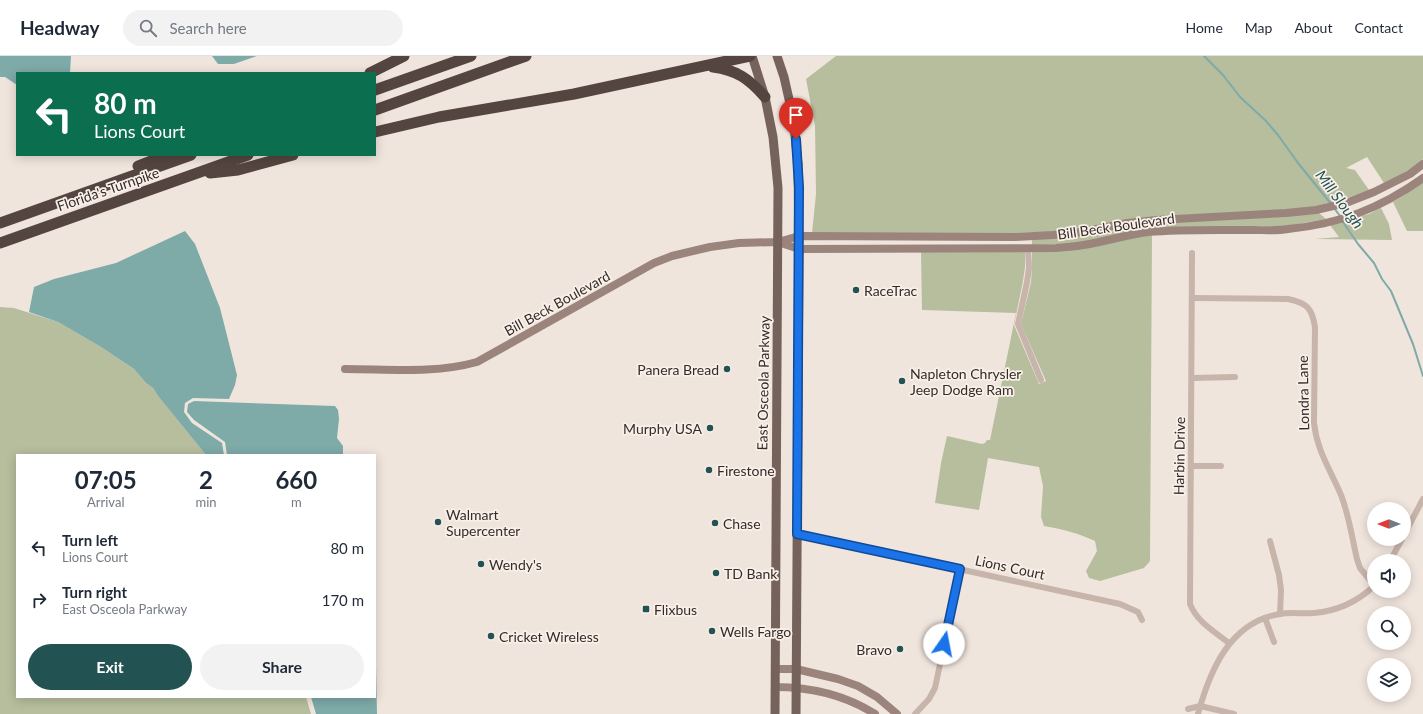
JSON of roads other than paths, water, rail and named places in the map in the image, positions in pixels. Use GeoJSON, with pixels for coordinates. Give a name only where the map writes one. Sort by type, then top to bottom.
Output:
{"type":"FeatureCollection","features":[{"type":"Feature","properties":{"kind":"highway"},"geometry":{"type":"LineString","coordinates":[[372,72],[404,56]]}},
{"type":"Feature","properties":{"kind":"highway"},"geometry":{"type":"LineString","coordinates":[[376,90],[471,56]]}},
{"type":"Feature","properties":{"kind":"highway"},"geometry":{"type":"LineString","coordinates":[[376,110],[526,56]]}},
{"type":"Feature","properties":{"kind":"highway"},"geometry":{"type":"LineString","coordinates":[[376,132],[439,117],[574,94],[751,56]]}},
{"type":"Feature","properties":{"kind":"highway"},"geometry":{"type":"LineString","coordinates":[[702,66],[724,68],[739,73],[765,96]]}},
{"type":"Feature","properties":{"kind":"highway"},"geometry":{"type":"LineString","coordinates":[[1,222],[164,156]]}},
{"type":"Feature","properties":{"kind":"highway","name":"Florida's Turnpike"},"geometry":{"type":"LineString","coordinates":[[1,222],[188,156]]}},
{"type":"Feature","properties":{"kind":"highway","name":"Florida's Turnpike"},"geometry":{"type":"LineString","coordinates":[[0,243],[245,156]]}},
{"type":"Feature","properties":{"kind":"highway"},"geometry":{"type":"LineString","coordinates":[[188,176],[238,170],[289,156]]}},
{"type":"Feature","properties":{"kind":"main road","name":"East Osceola Parkway"},"geometry":{"type":"LineString","coordinates":[[751,56],[765,96],[773,137],[776,173],[778,242],[775,714]]}},
{"type":"Feature","properties":{"kind":"main road"},"geometry":{"type":"LineString","coordinates":[[777,56],[788,93],[796,139],[799,179],[796,714]]}},
{"type":"Feature","properties":{"kind":"street","name":"Bill Beck Boulevard"},"geometry":{"type":"LineString","coordinates":[[345,369],[437,370],[477,362],[654,263],[665,258],[701,248],[731,243],[778,242],[799,236],[1053,235],[1082,232],[1127,223],[1157,220],[1316,210],[1346,203],[1374,192],[1410,174],[1423,164]]}},
{"type":"Feature","properties":{"kind":"street","name":"Bill Beck Boulevard"},"geometry":{"type":"LineString","coordinates":[[778,242],[799,249],[1028,248],[1077,246],[1148,232],[1185,230],[1287,230],[1313,226],[1346,218],[1370,210],[1402,193],[1423,178]]}},
{"type":"Feature","properties":{"kind":"street"},"geometry":{"type":"LineString","coordinates":[[1028,236],[1029,268],[1018,324],[1041,380]]}},
{"type":"Feature","properties":{"kind":"street","name":"Harbin Drive"},"geometry":{"type":"LineString","coordinates":[[1192,253],[1190,604],[1198,618],[1229,643]]}},
{"type":"Feature","properties":{"kind":"street","name":"Londra Lane"},"geometry":{"type":"LineString","coordinates":[[1192,298],[1288,299],[1299,301],[1313,314],[1315,327],[1315,437],[1319,449],[1342,496],[1357,559],[1360,568],[1367,576]]}},
{"type":"Feature","properties":{"kind":"street"},"geometry":{"type":"LineString","coordinates":[[1192,378],[1234,377]]}},
{"type":"Feature","properties":{"kind":"street"},"geometry":{"type":"LineString","coordinates":[[1191,466],[1221,466]]}},
{"type":"Feature","properties":{"kind":"street"},"geometry":{"type":"LineString","coordinates":[[1411,522],[1423,500]]}},
{"type":"Feature","properties":{"kind":"street","name":"Lions Court"},"geometry":{"type":"LineString","coordinates":[[797,534],[1072,592],[1120,604],[1138,612],[1142,620]]}},
{"type":"Feature","properties":{"kind":"street"},"geometry":{"type":"LineString","coordinates":[[1270,541],[1281,590],[1280,614]]}},
{"type":"Feature","properties":{"kind":"street"},"geometry":{"type":"LineString","coordinates":[[915,714],[929,699],[935,688],[960,569]]}},
{"type":"Feature","properties":{"kind":"street"},"geometry":{"type":"LineString","coordinates":[[1198,714],[1214,669],[1229,643],[1240,633],[1254,623],[1280,614],[1329,611],[1357,600],[1367,591]]}},
{"type":"Feature","properties":{"kind":"street"},"geometry":{"type":"LineString","coordinates":[[1266,618],[1274,642]]}},
{"type":"Feature","properties":{"kind":"street"},"geometry":{"type":"LineString","coordinates":[[776,669],[796,669],[838,679],[858,686],[877,697],[896,714]]}},
{"type":"Feature","properties":{"kind":"street"},"geometry":{"type":"LineString","coordinates":[[776,687],[796,687],[820,691],[846,699],[874,714]]}},
{"type":"Feature","properties":{"kind":"street"},"geometry":{"type":"LineString","coordinates":[[1188,709],[1200,706],[1234,714]]}},
{"type":"Feature","properties":{"kind":"water"},"geometry":{"type":"Polygon","coordinates":[[[0,56],[71,56],[70,72],[16,72],[16,84],[5,77],[0,77],[0,56]]]}},
{"type":"Feature","properties":{"kind":"water"},"geometry":{"type":"Polygon","coordinates":[[[212,56],[257,56],[234,64],[218,64],[212,56]]]}},
{"type":"Feature","properties":{"kind":"water"},"geometry":{"type":"Polygon","coordinates":[[[185,231],[195,244],[220,308],[237,375],[235,385],[229,399],[193,398],[185,403],[184,412],[192,423],[222,443],[224,454],[205,454],[153,388],[146,383],[134,369],[101,347],[58,322],[29,312],[34,287],[54,279],[116,263],[185,231]]]}},
{"type":"Feature","properties":{"kind":"water"},"geometry":{"type":"Polygon","coordinates":[[[194,401],[335,406],[338,410],[339,419],[337,438],[343,446],[343,454],[227,454],[225,442],[194,420],[187,412],[188,404],[194,401]]]}},
{"type":"Feature","properties":{"kind":"water"},"geometry":{"type":"Polygon","coordinates":[[[376,666],[377,714],[316,714],[311,698],[376,698],[376,666]]]}},
{"type":"Feature","properties":{"kind":"waterway","name":"Mill Slough"},"geometry":{"type":"LineString","coordinates":[[1204,56],[1223,75],[1240,97],[1265,120],[1278,135],[1298,163],[1332,205]]}},
{"type":"Feature","properties":{"kind":"waterway","name":"Mill Slough"},"geometry":{"type":"LineString","coordinates":[[1334,208],[1340,216]]}},
{"type":"Feature","properties":{"kind":"waterway","name":"Mill Slough"},"geometry":{"type":"LineString","coordinates":[[1343,222],[1358,244],[1374,263],[1382,279],[1391,291],[1413,344],[1423,376]]}},
{"type":"Feature","properties":{"kind":"place","name":"RaceTrac"},"geometry":{"type":"Point","coordinates":[856,290]}},
{"type":"Feature","properties":{"kind":"place","name":"Panera Bread"},"geometry":{"type":"Point","coordinates":[727,369]}},
{"type":"Feature","properties":{"kind":"place","name":"Napleton Chrysler Jeep Dodge Ram"},"geometry":{"type":"Point","coordinates":[902,381]}},
{"type":"Feature","properties":{"kind":"place","name":"Murphy USA"},"geometry":{"type":"Point","coordinates":[710,428]}},
{"type":"Feature","properties":{"kind":"place","name":"Firestone"},"geometry":{"type":"Point","coordinates":[709,470]}},
{"type":"Feature","properties":{"kind":"place","name":"Walmart Supercenter"},"geometry":{"type":"Point","coordinates":[438,522]}},
{"type":"Feature","properties":{"kind":"place","name":"Chase"},"geometry":{"type":"Point","coordinates":[715,523]}},
{"type":"Feature","properties":{"kind":"place","name":"Wendy's"},"geometry":{"type":"Point","coordinates":[481,564]}},
{"type":"Feature","properties":{"kind":"place","name":"TD Bank"},"geometry":{"type":"Point","coordinates":[716,573]}},
{"type":"Feature","properties":{"kind":"place","name":"Flixbus"},"geometry":{"type":"Point","coordinates":[646,609]}},
{"type":"Feature","properties":{"kind":"place","name":"Wells Fargo"},"geometry":{"type":"Point","coordinates":[712,631]}},
{"type":"Feature","properties":{"kind":"place","name":"Cricket Wireless"},"geometry":{"type":"Point","coordinates":[491,636]}},
{"type":"Feature","properties":{"kind":"place","name":"Bravo"},"geometry":{"type":"Point","coordinates":[900,649]}}]}
